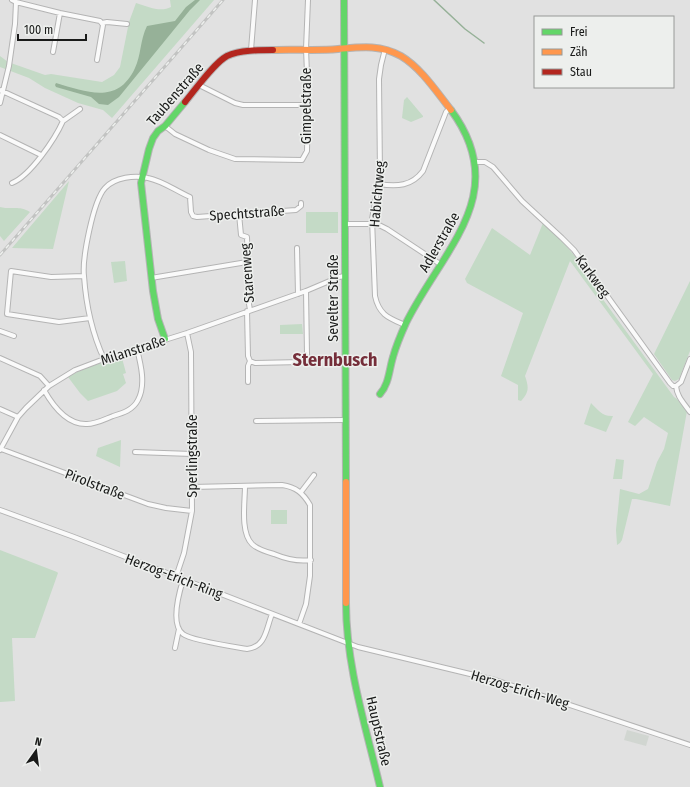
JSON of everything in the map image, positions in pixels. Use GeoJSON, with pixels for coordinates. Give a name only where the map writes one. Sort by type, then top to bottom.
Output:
{"type":"FeatureCollection","features":[{"type":"Feature","properties":{"kind":"street"},"geometry":{"type":"LineString","coordinates":[[251,50],[255,0]]}},
{"type":"Feature","properties":{"kind":"street","name":"Gimpelstraße"},"geometry":{"type":"LineString","coordinates":[[165,126],[175,134],[217,154],[235,159],[302,160],[307,151],[308,105],[306,49],[308,0]]}},
{"type":"Feature","properties":{"kind":"street","name":"Sevelter Straße"},"geometry":{"type":"LineString","coordinates":[[344,0],[346,605],[348,643]]}},
{"type":"Feature","properties":{"kind":"street"},"geometry":{"type":"LineString","coordinates":[[0,103],[9,66],[15,24],[14,1],[60,13],[100,21],[102,23],[127,24]]}},
{"type":"Feature","properties":{"kind":"street"},"geometry":{"type":"LineString","coordinates":[[53,52],[60,13]]}},
{"type":"Feature","properties":{"kind":"street"},"geometry":{"type":"LineString","coordinates":[[97,60],[102,23]]}},
{"type":"Feature","properties":{"kind":"street","name":"Adlerstraße"},"geometry":{"type":"LineString","coordinates":[[344,48],[351,46],[386,48],[396,52],[412,64],[428,81],[461,124],[475,162],[475,191],[471,210],[405,325],[393,357],[385,390],[380,394]]}},
{"type":"Feature","properties":{"kind":"street","name":"Taubenstraße"},"geometry":{"type":"LineString","coordinates":[[165,340],[158,319],[151,278],[141,183],[146,156],[153,138],[221,60],[227,56],[251,50],[344,48]]}},
{"type":"Feature","properties":{"kind":"street","name":"Habichtweg"},"geometry":{"type":"LineString","coordinates":[[386,48],[379,79],[379,184],[372,224],[375,296],[377,304],[386,316],[405,325]]}},
{"type":"Feature","properties":{"kind":"street"},"geometry":{"type":"LineString","coordinates":[[199,85],[235,103],[243,105],[308,105]]}},
{"type":"Feature","properties":{"kind":"street"},"geometry":{"type":"LineString","coordinates":[[2,91],[59,117],[63,121]]}},
{"type":"Feature","properties":{"kind":"street"},"geometry":{"type":"LineString","coordinates":[[12,184],[19,181],[45,151],[63,121],[80,109]]}},
{"type":"Feature","properties":{"kind":"street"},"geometry":{"type":"LineString","coordinates":[[379,184],[400,185],[411,182],[419,177],[423,171],[446,112],[449,109]]}},
{"type":"Feature","properties":{"kind":"street"},"geometry":{"type":"LineString","coordinates":[[0,134],[41,155]]}},
{"type":"Feature","properties":{"kind":"street","name":"Karkweg"},"geometry":{"type":"LineString","coordinates":[[475,162],[485,162],[493,167],[522,201],[574,250],[672,386],[676,386],[679,398],[690,412]]}},
{"type":"Feature","properties":{"kind":"street"},"geometry":{"type":"LineString","coordinates":[[104,359],[96,340],[90,318],[84,276],[85,247],[94,216],[105,188],[114,181],[126,178],[141,177]]}},
{"type":"Feature","properties":{"kind":"street","name":"Spechtstraße"},"geometry":{"type":"LineString","coordinates":[[141,177],[157,180],[190,197],[191,212],[193,216],[197,217],[296,210],[301,206],[301,203]]}},
{"type":"Feature","properties":{"kind":"street","name":"Starenweg"},"geometry":{"type":"LineString","coordinates":[[239,214],[241,235],[247,237],[249,304],[248,356],[250,361],[248,366],[248,382]]}},
{"type":"Feature","properties":{"kind":"street"},"geometry":{"type":"LineString","coordinates":[[345,224],[379,225],[440,264]]}},
{"type":"Feature","properties":{"kind":"street"},"geometry":{"type":"LineString","coordinates":[[297,248],[298,294]]}},
{"type":"Feature","properties":{"kind":"street"},"geometry":{"type":"LineString","coordinates":[[151,278],[247,262]]}},
{"type":"Feature","properties":{"kind":"street"},"geometry":{"type":"LineString","coordinates":[[84,276],[51,276],[11,271],[7,314],[59,322],[90,318]]}},
{"type":"Feature","properties":{"kind":"street","name":"Milanstraße"},"geometry":{"type":"LineString","coordinates":[[0,449],[18,418],[34,398],[49,386],[75,370],[104,359],[187,333],[345,276]]}},
{"type":"Feature","properties":{"kind":"street"},"geometry":{"type":"LineString","coordinates":[[250,361],[255,363],[302,362],[305,359],[307,354],[306,291]]}},
{"type":"Feature","properties":{"kind":"street"},"geometry":{"type":"LineString","coordinates":[[0,331],[14,336]]}},
{"type":"Feature","properties":{"kind":"street","name":"Sperlingstraße"},"geometry":{"type":"LineString","coordinates":[[176,577],[184,553],[192,511],[191,352],[187,333]]}},
{"type":"Feature","properties":{"kind":"street"},"geometry":{"type":"LineString","coordinates":[[44,390],[49,400],[65,417],[74,422],[88,425],[122,413],[132,408],[138,401],[141,392],[142,374],[137,349]]}},
{"type":"Feature","properties":{"kind":"street"},"geometry":{"type":"LineString","coordinates":[[0,358],[40,376],[49,386]]}},
{"type":"Feature","properties":{"kind":"street"},"geometry":{"type":"LineString","coordinates":[[676,386],[681,382],[690,359]]}},
{"type":"Feature","properties":{"kind":"street"},"geometry":{"type":"LineString","coordinates":[[0,409],[18,418]]}},
{"type":"Feature","properties":{"kind":"street"},"geometry":{"type":"LineString","coordinates":[[256,421],[345,420]]}},
{"type":"Feature","properties":{"kind":"street","name":"Pirolstraße"},"geometry":{"type":"LineString","coordinates":[[0,449],[148,504],[192,511]]}},
{"type":"Feature","properties":{"kind":"street"},"geometry":{"type":"LineString","coordinates":[[135,452],[192,454]]}},
{"type":"Feature","properties":{"kind":"street"},"geometry":{"type":"LineString","coordinates":[[301,492],[314,475]]}},
{"type":"Feature","properties":{"kind":"street"},"geometry":{"type":"LineString","coordinates":[[192,486],[282,485],[292,487],[301,492],[310,505],[311,560],[306,604],[299,624]]}},
{"type":"Feature","properties":{"kind":"street"},"geometry":{"type":"LineString","coordinates":[[245,486],[244,530],[252,544],[258,548],[284,558],[294,560],[311,560]]}},
{"type":"Feature","properties":{"kind":"street","name":"Herzog-Erich-Ring"},"geometry":{"type":"LineString","coordinates":[[0,510],[67,534],[348,643]]}},
{"type":"Feature","properties":{"kind":"street"},"geometry":{"type":"LineString","coordinates":[[183,580],[177,608],[177,619],[179,629],[183,635],[193,639],[247,649],[255,648],[261,643],[272,614]]}},
{"type":"Feature","properties":{"kind":"street"},"geometry":{"type":"LineString","coordinates":[[175,648],[179,629]]}},
{"type":"Feature","properties":{"kind":"street","name":"Hauptstraße"},"geometry":{"type":"LineString","coordinates":[[348,643],[355,681],[380,787]]}},
{"type":"Feature","properties":{"kind":"street","name":"Herzog-Erich-Weg"},"geometry":{"type":"LineString","coordinates":[[348,643],[404,659],[495,680],[690,745]]}},
{"type":"Feature","properties":{"kind":"shaded area"},"geometry":{"type":"Polygon","coordinates":[[[170,0],[214,0],[112,118],[103,110],[78,103],[45,88],[29,78],[0,67],[0,56],[8,62],[45,75],[51,74],[102,82],[114,75],[120,67],[129,22],[136,3],[158,9],[167,9],[171,7],[170,0]]]}},
{"type":"Feature","properties":{"kind":"shaded area"},"geometry":{"type":"Polygon","coordinates":[[[195,0],[200,0],[190,10],[119,97],[108,105],[99,104],[91,97],[56,87],[56,83],[79,90],[101,93],[120,87],[128,80],[135,68],[147,26],[175,21],[186,7],[195,0]]]}},
{"type":"Feature","properties":{"kind":"shaded area"},"geometry":{"type":"Polygon","coordinates":[[[407,97],[423,117],[411,122],[402,118],[404,100],[407,97]]]}},
{"type":"Feature","properties":{"kind":"shaded area"},"geometry":{"type":"Polygon","coordinates":[[[69,181],[53,249],[12,248],[69,181]]]}},
{"type":"Feature","properties":{"kind":"shaded area"},"geometry":{"type":"Polygon","coordinates":[[[0,207],[19,208],[30,212],[4,241],[0,236],[0,207]]]}},
{"type":"Feature","properties":{"kind":"shaded area"},"geometry":{"type":"Polygon","coordinates":[[[306,212],[338,212],[338,233],[306,233],[306,212]]]}},
{"type":"Feature","properties":{"kind":"shaded area"},"geometry":{"type":"Polygon","coordinates":[[[543,223],[560,239],[581,263],[580,268],[674,397],[687,411],[670,506],[632,499],[622,540],[617,545],[616,530],[620,489],[639,494],[648,489],[657,462],[664,449],[668,433],[644,417],[635,426],[628,422],[653,374],[570,261],[525,376],[528,387],[526,395],[521,401],[518,400],[518,385],[501,376],[523,313],[467,283],[465,279],[492,228],[530,255],[543,223]]]}},
{"type":"Feature","properties":{"kind":"shaded area"},"geometry":{"type":"Polygon","coordinates":[[[125,261],[127,281],[114,283],[111,262],[125,261]]]}},
{"type":"Feature","properties":{"kind":"shaded area"},"geometry":{"type":"Polygon","coordinates":[[[690,281],[690,351],[679,379],[675,381],[672,380],[654,354],[690,281]]]}},
{"type":"Feature","properties":{"kind":"shaded area"},"geometry":{"type":"Polygon","coordinates":[[[302,324],[303,334],[280,334],[280,325],[302,324]]]}},
{"type":"Feature","properties":{"kind":"shaded area"},"geometry":{"type":"Polygon","coordinates":[[[122,358],[126,373],[123,374],[126,383],[117,391],[88,401],[68,377],[94,365],[122,358]]]}},
{"type":"Feature","properties":{"kind":"shaded area"},"geometry":{"type":"Polygon","coordinates":[[[591,403],[603,414],[613,416],[606,432],[584,424],[591,403]]]}},
{"type":"Feature","properties":{"kind":"shaded area"},"geometry":{"type":"Polygon","coordinates":[[[121,440],[120,467],[96,456],[98,448],[121,440]]]}},
{"type":"Feature","properties":{"kind":"shaded area"},"geometry":{"type":"Polygon","coordinates":[[[616,459],[624,460],[622,479],[613,479],[616,459]]]}},
{"type":"Feature","properties":{"kind":"shaded area"},"geometry":{"type":"Polygon","coordinates":[[[271,510],[287,510],[287,524],[271,524],[271,510]]]}},
{"type":"Feature","properties":{"kind":"shaded area"},"geometry":{"type":"Polygon","coordinates":[[[0,550],[58,573],[35,638],[12,638],[15,701],[0,702],[0,550]]]}},
{"type":"Feature","properties":{"kind":"shaded area"},"geometry":{"type":"Polygon","coordinates":[[[627,730],[649,736],[646,746],[624,740],[627,730]]]}},
{"type":"Feature","properties":{"kind":"waterway"},"geometry":{"type":"LineString","coordinates":[[434,0],[465,29],[484,43]]}},
{"type":"Feature","properties":{"kind":"railway"},"geometry":{"type":"LineString","coordinates":[[0,255],[223,0]]}},
{"type":"Feature","properties":{"kind":"traffic: fast"},"geometry":{"type":"LineString","coordinates":[[344,0],[346,482]]}},
{"type":"Feature","properties":{"kind":"traffic: fast"},"geometry":{"type":"LineString","coordinates":[[165,339],[158,319],[153,291],[141,183],[153,138],[185,102]]}},
{"type":"Feature","properties":{"kind":"traffic: fast"},"geometry":{"type":"LineString","coordinates":[[380,394],[387,381],[400,336],[406,323],[452,246],[465,221],[474,195],[475,168],[468,140],[451,110]]}},
{"type":"Feature","properties":{"kind":"traffic: fast"},"geometry":{"type":"LineString","coordinates":[[346,603],[349,650],[353,673],[380,787]]}},
{"type":"Feature","properties":{"kind":"traffic: slow"},"geometry":{"type":"LineString","coordinates":[[273,50],[322,50],[370,47],[393,52],[401,56],[415,67],[428,80],[451,110]]}},
{"type":"Feature","properties":{"kind":"traffic: slow"},"geometry":{"type":"LineString","coordinates":[[346,482],[346,603]]}},
{"type":"Feature","properties":{"kind":"traffic: jam"},"geometry":{"type":"LineString","coordinates":[[185,102],[216,64],[227,56],[244,51],[273,50]]}},
{"type":"Feature","properties":{"kind":"district","name":"Sternbusch"},"geometry":{"type":"Point","coordinates":[335,360]}}]}
